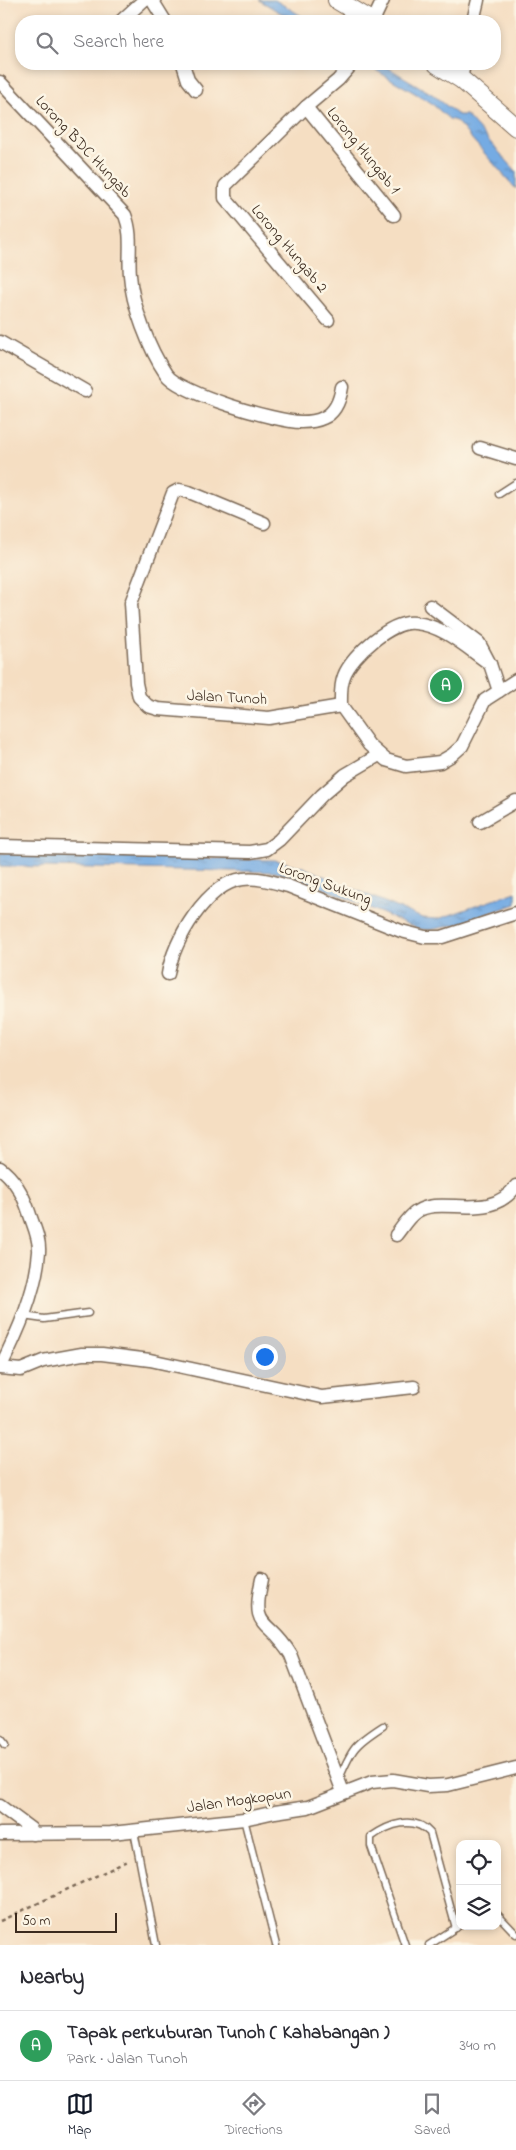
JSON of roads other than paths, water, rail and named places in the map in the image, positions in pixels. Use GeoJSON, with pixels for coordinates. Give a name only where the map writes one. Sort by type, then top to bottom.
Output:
{"type":"FeatureCollection","features":[{"type":"Feature","properties":{"kind":"main road"},"geometry":{"type":"LineString","coordinates":[[337,0],[363,15]]}},
{"type":"Feature","properties":{"kind":"main road"},"geometry":{"type":"LineString","coordinates":[[462,71],[516,127]]}},
{"type":"Feature","properties":{"kind":"street"},"geometry":{"type":"LineString","coordinates":[[128,15],[144,0]]}},
{"type":"Feature","properties":{"kind":"street"},"geometry":{"type":"LineString","coordinates":[[152,0],[161,15]]}},
{"type":"Feature","properties":{"kind":"street"},"geometry":{"type":"LineString","coordinates":[[376,15],[383,0]]}},
{"type":"Feature","properties":{"kind":"street"},"geometry":{"type":"LineString","coordinates":[[474,15],[478,0]]}},
{"type":"Feature","properties":{"kind":"street"},"geometry":{"type":"LineString","coordinates":[[185,70],[188,80],[196,90]]}},
{"type":"Feature","properties":{"kind":"street"},"geometry":{"type":"LineString","coordinates":[[306,107],[347,70]]}},
{"type":"Feature","properties":{"kind":"street","name":"Lorong BDC Hungab"},"geometry":{"type":"LineString","coordinates":[[0,82],[125,215],[130,228],[129,274],[133,304],[167,376],[182,387],[245,410],[300,423],[323,419],[332,412],[340,398],[342,387]]}},
{"type":"Feature","properties":{"kind":"street","name":"Lorong Hungab 2"},"geometry":{"type":"LineString","coordinates":[[306,107],[225,186],[225,198],[328,320]]}},
{"type":"Feature","properties":{"kind":"street","name":"Lorong Hungab 1"},"geometry":{"type":"LineString","coordinates":[[306,107],[394,214]]}},
{"type":"Feature","properties":{"kind":"street"},"geometry":{"type":"LineString","coordinates":[[0,342],[85,392]]}},
{"type":"Feature","properties":{"kind":"street"},"geometry":{"type":"LineString","coordinates":[[480,448],[516,459]]}},
{"type":"Feature","properties":{"kind":"street","name":"Jalan Tunoh"},"geometry":{"type":"LineString","coordinates":[[264,523],[179,490],[172,494],[131,604],[136,683],[139,697],[148,706],[176,712],[269,718],[341,706]]}},
{"type":"Feature","properties":{"kind":"street"},"geometry":{"type":"LineString","coordinates":[[430,606],[479,643],[490,664],[499,691]]}},
{"type":"Feature","properties":{"kind":"street"},"geometry":{"type":"LineString","coordinates":[[490,664],[442,632],[415,622],[392,627],[370,643],[344,673],[340,688],[341,706],[354,727],[379,755],[386,760],[406,766],[440,762],[462,746],[484,700],[516,680]]}},
{"type":"Feature","properties":{"kind":"street"},"geometry":{"type":"LineString","coordinates":[[0,846],[250,852],[267,848],[279,840],[345,774],[379,755]]}},
{"type":"Feature","properties":{"kind":"street"},"geometry":{"type":"LineString","coordinates":[[480,822],[516,801]]}},
{"type":"Feature","properties":{"kind":"street","name":"Lorong Sukung"},"geometry":{"type":"LineString","coordinates":[[168,974],[174,950],[193,915],[229,883],[242,879],[270,881],[288,886],[401,931],[424,937],[442,936],[516,913]]}},
{"type":"Feature","properties":{"kind":"street"},"geometry":{"type":"LineString","coordinates":[[0,1168],[10,1176],[23,1194],[37,1234],[39,1251],[23,1316],[0,1368],[21,1370],[43,1361],[82,1354],[102,1354],[150,1360],[322,1397],[414,1387]]}},
{"type":"Feature","properties":{"kind":"street"},"geometry":{"type":"LineString","coordinates":[[396,1235],[415,1212],[426,1207],[489,1205],[504,1199],[516,1186]]}},
{"type":"Feature","properties":{"kind":"street"},"geometry":{"type":"LineString","coordinates":[[262,1579],[256,1605],[260,1621],[286,1645],[291,1655],[340,1786]]}},
{"type":"Feature","properties":{"kind":"street","name":"Jalan Mogkopun"},"geometry":{"type":"LineString","coordinates":[[0,1834],[134,1831],[244,1819],[308,1807],[340,1786],[393,1780],[428,1786],[448,1785],[516,1768]]}},
{"type":"Feature","properties":{"kind":"street"},"geometry":{"type":"LineString","coordinates":[[0,1806],[31,1828],[32,1834]]}},
{"type":"Feature","properties":{"kind":"lane"},"geometry":{"type":"LineString","coordinates":[[499,494],[516,483]]}},
{"type":"Feature","properties":{"kind":"lane"},"geometry":{"type":"LineString","coordinates":[[23,1316],[44,1319],[88,1313]]}},
{"type":"Feature","properties":{"kind":"lane"},"geometry":{"type":"LineString","coordinates":[[340,1786],[351,1750],[358,1742],[383,1726]]}},
{"type":"Feature","properties":{"kind":"lane"},"geometry":{"type":"LineString","coordinates":[[0,1739],[5,1745]]}},
{"type":"Feature","properties":{"kind":"lane"},"geometry":{"type":"LineString","coordinates":[[244,1819],[276,1945]]}},
{"type":"Feature","properties":{"kind":"lane"},"geometry":{"type":"LineString","coordinates":[[405,1945],[371,1846],[371,1837],[378,1832],[410,1821],[423,1825],[430,1833],[456,1920]]}},
{"type":"Feature","properties":{"kind":"lane"},"geometry":{"type":"LineString","coordinates":[[134,1831],[137,1855],[156,1945]]}},
{"type":"Feature","properties":{"kind":"lane"},"geometry":{"type":"LineString","coordinates":[[501,1918],[516,1934]]}},
{"type":"Feature","properties":{"kind":"lane"},"geometry":{"type":"LineString","coordinates":[[429,1945],[456,1928]]}},
{"type":"Feature","properties":{"kind":"water"},"geometry":{"type":"Polygon","coordinates":[[[259,0],[275,0],[300,15],[284,15],[259,0]]]}},
{"type":"Feature","properties":{"kind":"water"},"geometry":{"type":"Polygon","coordinates":[[[375,70],[392,70],[432,94],[458,115],[466,115],[516,171],[516,189],[456,121],[449,119],[430,102],[375,70]]]}},
{"type":"Feature","properties":{"kind":"water"},"geometry":{"type":"Polygon","coordinates":[[[0,853],[275,860],[303,867],[422,918],[438,919],[516,892],[516,904],[455,925],[430,930],[419,929],[299,878],[275,872],[0,866],[0,853]]]}},
{"type":"Feature","properties":{"kind":"place","name":"Tapak perkuburan Tunoh ( Kahabangan )"},"geometry":{"type":"Point","coordinates":[446,686]}}]}
